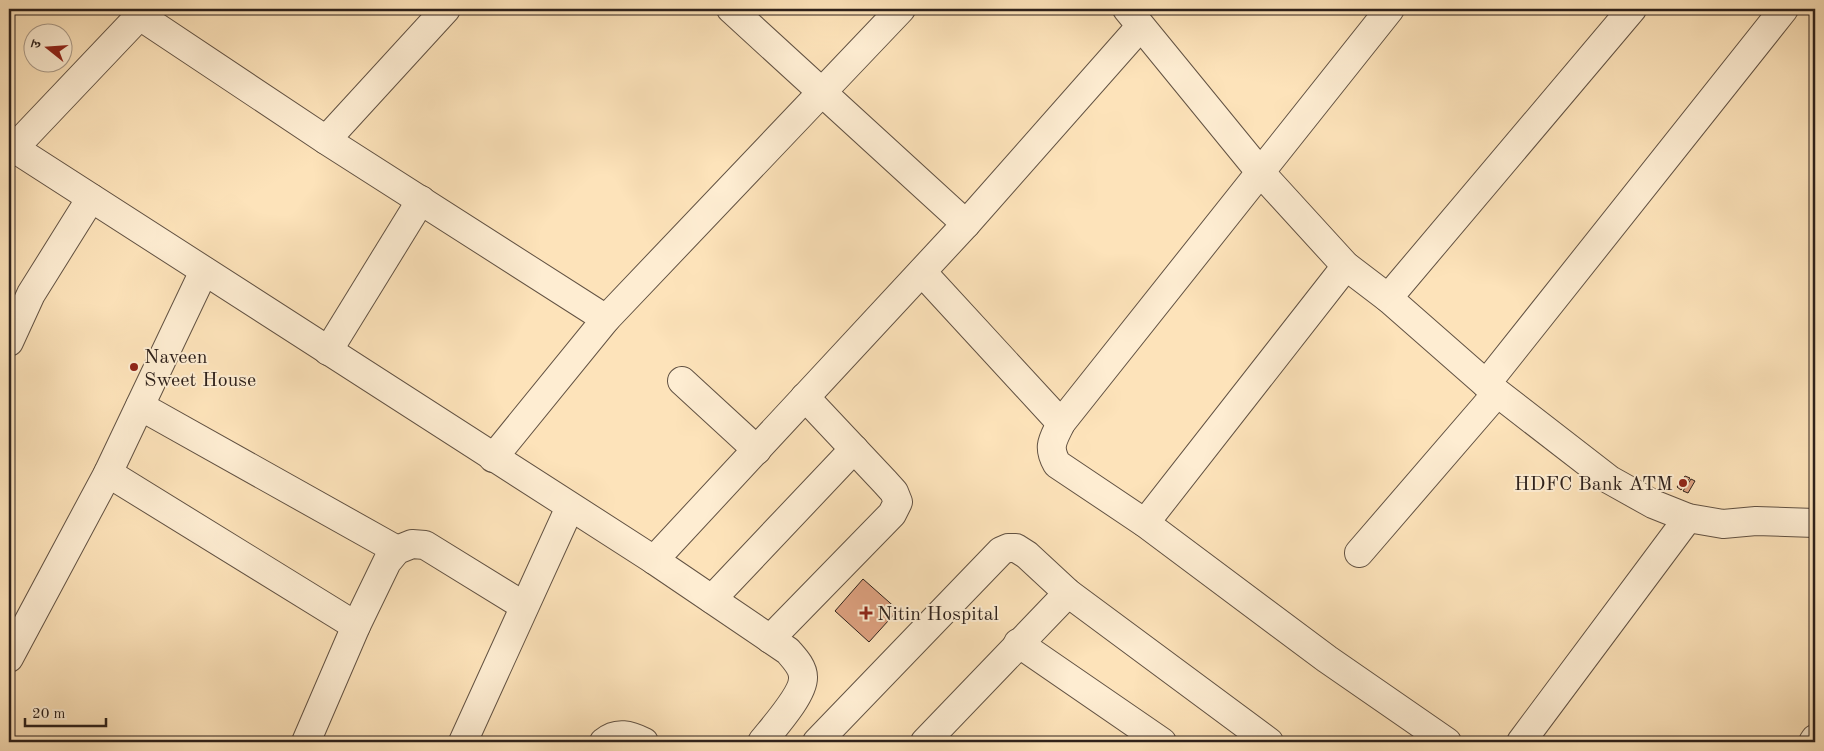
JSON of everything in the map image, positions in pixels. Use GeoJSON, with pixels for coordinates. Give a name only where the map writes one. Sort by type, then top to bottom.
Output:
{"type":"FeatureCollection","features":[{"type":"Feature","properties":{"kind":"street"},"geometry":{"type":"LineString","coordinates":[[326,140],[445,9]]}},
{"type":"Feature","properties":{"kind":"street"},"geometry":{"type":"LineString","coordinates":[[731,9],[822,90],[966,224]]}},
{"type":"Feature","properties":{"kind":"street"},"geometry":{"type":"LineString","coordinates":[[493,458],[606,320],[822,90],[901,9]]}},
{"type":"Feature","properties":{"kind":"street"},"geometry":{"type":"LineString","coordinates":[[1390,9],[1061,423],[1052,443],[1051,453],[1057,464],[1145,523],[1327,659],[1447,742]]}},
{"type":"Feature","properties":{"kind":"street"},"geometry":{"type":"LineString","coordinates":[[1388,298],[1632,9]]}},
{"type":"Feature","properties":{"kind":"street"},"geometry":{"type":"LineString","coordinates":[[1359,553],[1492,388],[1784,9]]}},
{"type":"Feature","properties":{"kind":"street"},"geometry":{"type":"LineString","coordinates":[[606,320],[326,140],[143,12],[11,146],[654,560],[770,639],[793,657],[799,664],[803,677],[801,690],[762,742]]}},
{"type":"Feature","properties":{"kind":"street"},"geometry":{"type":"LineString","coordinates":[[654,560],[966,224],[1133,18],[1261,173],[1346,266],[1388,298],[1492,388],[1610,480],[1653,504],[1688,518],[1723,524],[1812,519]]}},
{"type":"Feature","properties":{"kind":"street"},"geometry":{"type":"LineString","coordinates":[[9,342],[31,294],[91,198]]}},
{"type":"Feature","properties":{"kind":"street"},"geometry":{"type":"LineString","coordinates":[[328,351],[421,200]]}},
{"type":"Feature","properties":{"kind":"street"},"geometry":{"type":"LineString","coordinates":[[1145,523],[1346,266]]}},
{"type":"Feature","properties":{"kind":"street"},"geometry":{"type":"LineString","coordinates":[[9,658],[108,473],[204,271]]}},
{"type":"Feature","properties":{"kind":"street"},"geometry":{"type":"LineString","coordinates":[[922,272],[1061,423]]}},
{"type":"Feature","properties":{"kind":"street"},"geometry":{"type":"LineString","coordinates":[[682,381],[757,450]]}},
{"type":"Feature","properties":{"kind":"street"},"geometry":{"type":"LineString","coordinates":[[770,639],[892,514],[898,502],[894,492],[805,398]]}},
{"type":"Feature","properties":{"kind":"street"},"geometry":{"type":"LineString","coordinates":[[140,406],[397,550]]}},
{"type":"Feature","properties":{"kind":"street"},"geometry":{"type":"LineString","coordinates":[[712,600],[854,449]]}},
{"type":"Feature","properties":{"kind":"street"},"geometry":{"type":"LineString","coordinates":[[108,473],[356,626]]}},
{"type":"Feature","properties":{"kind":"street"},"geometry":{"type":"LineString","coordinates":[[462,742],[570,507]]}},
{"type":"Feature","properties":{"kind":"street"},"geometry":{"type":"LineString","coordinates":[[1521,742],[1688,518]]}},
{"type":"Feature","properties":{"kind":"street"},"geometry":{"type":"LineString","coordinates":[[306,742],[356,626],[387,562],[397,550],[412,544],[425,545],[524,606]]}},
{"type":"Feature","properties":{"kind":"street"},"geometry":{"type":"LineString","coordinates":[[817,742],[1001,551],[1008,548],[1016,548],[1027,555],[1068,593],[1269,742]]}},
{"type":"Feature","properties":{"kind":"street"},"geometry":{"type":"LineString","coordinates":[[925,742],[1068,593]]}},
{"type":"Feature","properties":{"kind":"street"},"geometry":{"type":"LineString","coordinates":[[1018,643],[1162,742]]}},
{"type":"Feature","properties":{"kind":"street"},"geometry":{"type":"LineString","coordinates":[[604,742],[613,736],[627,735],[644,742]]}},
{"type":"Feature","properties":{"kind":"building","name":"HDFC Bank ATM"},"geometry":{"type":"Polygon","coordinates":[[[1685,476],[1690,478],[1681,490],[1677,487],[1685,476]]]}},
{"type":"Feature","properties":{"kind":"building"},"geometry":{"type":"Polygon","coordinates":[[[1691,479],[1695,481],[1688,493],[1683,491],[1691,479]]]}},
{"type":"Feature","properties":{"kind":"building"},"geometry":{"type":"Polygon","coordinates":[[[863,579],[898,610],[869,642],[835,611],[863,579]]]}},
{"type":"Feature","properties":{"kind":"place","name":"Naveen Sweet House"},"geometry":{"type":"Point","coordinates":[134,367]}},
{"type":"Feature","properties":{"kind":"place","name":"HDFC Bank ATM"},"geometry":{"type":"Point","coordinates":[1683,483]}},
{"type":"Feature","properties":{"kind":"place","name":"Nitin Hospital"},"geometry":{"type":"Point","coordinates":[866,613]}}]}
